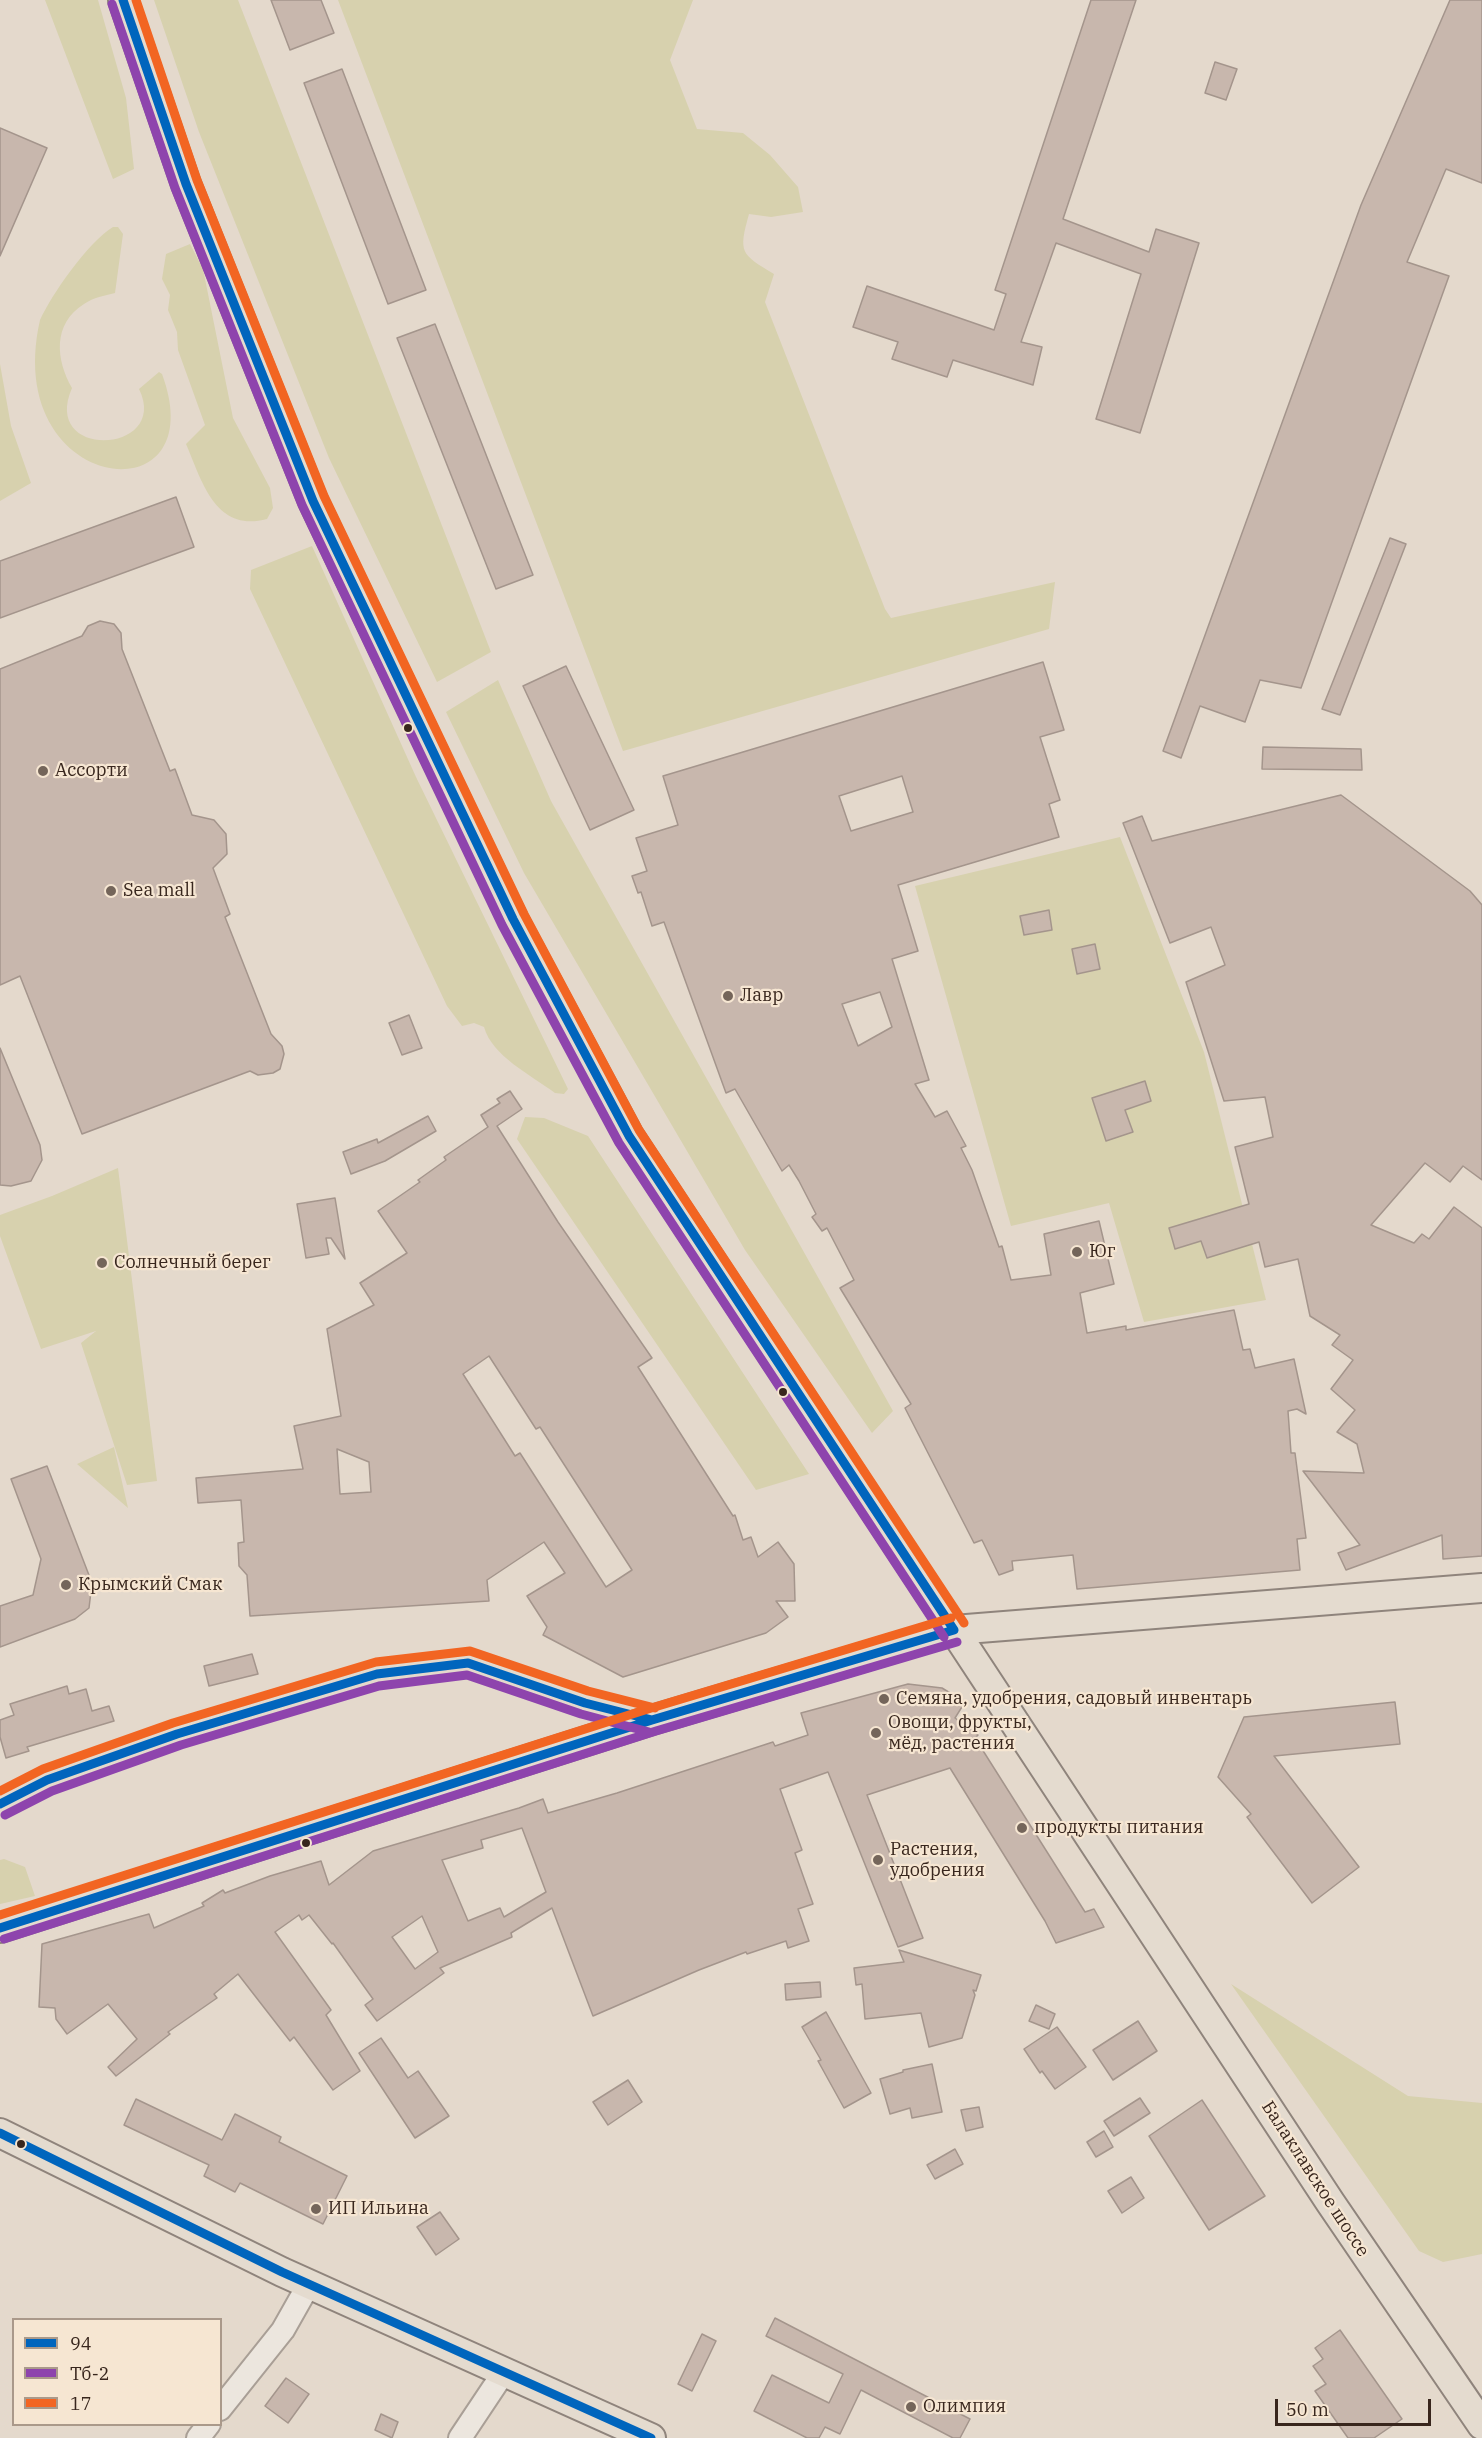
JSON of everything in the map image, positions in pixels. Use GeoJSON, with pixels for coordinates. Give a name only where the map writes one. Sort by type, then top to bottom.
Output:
{"type":"FeatureCollection","features":[{"type":"Feature","properties":{"kind":"main road","name":"Балаклавское шоссе"},"geometry":{"type":"LineString","coordinates":[[123,0],[186,184],[313,501],[513,920],[629,1136],[1363,2252],[1482,2425]]}},
{"type":"Feature","properties":{"kind":"main road"},"geometry":{"type":"LineString","coordinates":[[0,1928],[652,1720],[954,1630],[1482,1588]]}},
{"type":"Feature","properties":{"kind":"main road"},"geometry":{"type":"LineString","coordinates":[[0,2133],[309,2284],[651,2438]]}},
{"type":"Feature","properties":{"kind":"street"},"geometry":{"type":"LineString","coordinates":[[222,2406],[283,2330],[309,2284]]}},
{"type":"Feature","properties":{"kind":"street"},"geometry":{"type":"LineString","coordinates":[[460,2438],[504,2372]]}},
{"type":"Feature","properties":{"kind":"street"},"geometry":{"type":"LineString","coordinates":[[198,2438],[207,2426]]}},
{"type":"Feature","properties":{"kind":"shaded area"},"geometry":{"type":"Polygon","coordinates":[[[45,0],[98,0],[126,98],[134,169],[113,179],[45,0]]]}},
{"type":"Feature","properties":{"kind":"shaded area"},"geometry":{"type":"Polygon","coordinates":[[[154,0],[238,0],[491,652],[437,682],[329,458],[199,132],[154,0]]]}},
{"type":"Feature","properties":{"kind":"shaded area"},"geometry":{"type":"Polygon","coordinates":[[[338,0],[693,0],[670,60],[697,129],[743,133],[770,155],[798,187],[803,212],[771,217],[749,214],[743,245],[749,257],[774,274],[765,302],[885,609],[891,618],[1055,582],[1049,629],[623,751],[338,0]]]}},
{"type":"Feature","properties":{"kind":"shaded area"},"geometry":{"type":"Polygon","coordinates":[[[113,227],[118,227],[123,234],[115,293],[92,300],[74,312],[62,332],[60,354],[72,388],[67,412],[73,428],[88,438],[106,440],[123,436],[138,427],[144,411],[139,389],[159,372],[162,374],[171,421],[160,452],[137,467],[106,467],[75,452],[50,423],[36,379],[40,320],[82,256],[113,227]]]}},
{"type":"Feature","properties":{"kind":"shaded area"},"geometry":{"type":"Polygon","coordinates":[[[190,244],[203,269],[233,418],[270,488],[273,508],[267,519],[249,521],[235,518],[223,511],[205,488],[186,444],[205,425],[178,350],[177,332],[168,310],[170,295],[162,279],[166,254],[190,244]]]}},
{"type":"Feature","properties":{"kind":"shaded area"},"geometry":{"type":"Polygon","coordinates":[[[0,364],[11,426],[31,483],[0,501],[0,364]]]}},
{"type":"Feature","properties":{"kind":"shaded area"},"geometry":{"type":"Polygon","coordinates":[[[312,546],[416,777],[568,1089],[564,1094],[555,1093],[504,1056],[488,1037],[484,1027],[474,1023],[462,1026],[447,1006],[250,589],[251,570],[312,546]]]}},
{"type":"Feature","properties":{"kind":"shaded area"},"geometry":{"type":"Polygon","coordinates":[[[498,680],[551,801],[893,1411],[872,1433],[745,1250],[524,873],[446,712],[498,680]]]}},
{"type":"Feature","properties":{"kind":"shaded area"},"geometry":{"type":"Polygon","coordinates":[[[1120,837],[1204,1052],[1266,1300],[1144,1322],[1109,1203],[1011,1226],[915,886],[1120,837]]]}},
{"type":"Feature","properties":{"kind":"shaded area"},"geometry":{"type":"Polygon","coordinates":[[[525,1117],[544,1118],[588,1136],[809,1474],[756,1490],[517,1139],[525,1117]]]}},
{"type":"Feature","properties":{"kind":"shaded area","name":"Солнечный берег"},"geometry":{"type":"Polygon","coordinates":[[[118,1168],[157,1481],[127,1485],[81,1343],[96,1331],[41,1349],[0,1236],[0,1215],[118,1168]]]}},
{"type":"Feature","properties":{"kind":"shaded area"},"geometry":{"type":"Polygon","coordinates":[[[114,1447],[128,1508],[77,1464],[114,1447]]]}},
{"type":"Feature","properties":{"kind":"shaded area"},"geometry":{"type":"Polygon","coordinates":[[[4,1859],[25,1867],[35,1896],[0,1904],[0,1860],[4,1859]]]}},
{"type":"Feature","properties":{"kind":"shaded area"},"geometry":{"type":"Polygon","coordinates":[[[1231,1984],[1408,2096],[1482,2103],[1482,2254],[1443,2262],[1419,2251],[1231,1984]]]}},
{"type":"Feature","properties":{"kind":"building"},"geometry":{"type":"Polygon","coordinates":[[[271,0],[321,0],[334,33],[290,50],[271,0]]]}},
{"type":"Feature","properties":{"kind":"building"},"geometry":{"type":"Polygon","coordinates":[[[1091,0],[1136,0],[1063,219],[1149,252],[1156,229],[1199,243],[1140,433],[1096,419],[1141,274],[1056,243],[1021,342],[1042,347],[1033,385],[953,360],[947,377],[892,359],[898,342],[853,327],[867,286],[994,330],[1006,294],[995,290],[1091,0]]]}},
{"type":"Feature","properties":{"kind":"building"},"geometry":{"type":"Polygon","coordinates":[[[1450,0],[1482,0],[1482,183],[1446,169],[1407,262],[1449,276],[1301,688],[1260,680],[1245,722],[1200,706],[1181,758],[1163,751],[1361,205],[1450,0]]]}},
{"type":"Feature","properties":{"kind":"building"},"geometry":{"type":"Polygon","coordinates":[[[1215,62],[1237,69],[1226,100],[1205,93],[1215,62]]]}},
{"type":"Feature","properties":{"kind":"building"},"geometry":{"type":"Polygon","coordinates":[[[342,69],[426,290],[388,304],[304,83],[342,69]]]}},
{"type":"Feature","properties":{"kind":"building"},"geometry":{"type":"Polygon","coordinates":[[[0,128],[47,148],[0,256],[0,128]]]}},
{"type":"Feature","properties":{"kind":"building"},"geometry":{"type":"Polygon","coordinates":[[[435,324],[533,575],[496,589],[397,338],[435,324]]]}},
{"type":"Feature","properties":{"kind":"building"},"geometry":{"type":"Polygon","coordinates":[[[176,497],[194,547],[0,618],[0,561],[176,497]]]}},
{"type":"Feature","properties":{"kind":"building"},"geometry":{"type":"Polygon","coordinates":[[[1390,538],[1406,544],[1340,715],[1322,709],[1390,538]]]}},
{"type":"Feature","properties":{"kind":"building","name":"Sea mall"},"geometry":{"type":"Polygon","coordinates":[[[100,621],[114,624],[121,633],[122,649],[170,771],[175,769],[192,815],[214,820],[226,834],[227,854],[213,868],[230,914],[225,917],[271,1034],[282,1046],[284,1054],[280,1069],[273,1073],[258,1075],[250,1071],[82,1134],[20,976],[0,985],[0,669],[82,636],[88,626],[100,621]]]}},
{"type":"Feature","properties":{"kind":"building"},"geometry":{"type":"Polygon","coordinates":[[[1043,662],[1064,730],[1040,737],[1060,800],[1049,804],[1059,837],[898,885],[918,951],[892,959],[929,1080],[915,1084],[935,1117],[947,1111],[966,1146],[961,1148],[972,1170],[999,1247],[1002,1246],[1011,1280],[1051,1275],[1044,1234],[1099,1221],[1114,1284],[1080,1293],[1087,1333],[1126,1326],[1126,1330],[1234,1310],[1243,1350],[1250,1349],[1255,1368],[1294,1359],[1306,1414],[1297,1409],[1288,1411],[1291,1453],[1295,1453],[1306,1538],[1297,1539],[1300,1570],[1077,1589],[1073,1555],[1012,1561],[1013,1570],[999,1575],[982,1540],[974,1543],[905,1408],[911,1404],[840,1288],[854,1280],[827,1228],[822,1231],[812,1217],[816,1214],[799,1181],[789,1165],[782,1171],[735,1089],[726,1093],[664,922],[652,926],[641,892],[638,893],[632,876],[647,871],[636,838],[678,825],[663,776],[1043,662]],[[902,776],[839,796],[851,831],[913,812],[902,776]],[[880,992],[842,1004],[858,1046],[892,1027],[880,992]]]}},
{"type":"Feature","properties":{"kind":"building"},"geometry":{"type":"Polygon","coordinates":[[[566,666],[634,810],[590,830],[523,686],[566,666]]]}},
{"type":"Feature","properties":{"kind":"building"},"geometry":{"type":"Polygon","coordinates":[[[1263,747],[1361,749],[1362,770],[1262,769],[1263,747]]]}},
{"type":"Feature","properties":{"kind":"building"},"geometry":{"type":"Polygon","coordinates":[[[1341,795],[1470,891],[1482,905],[1482,1180],[1463,1166],[1450,1182],[1425,1163],[1371,1225],[1414,1243],[1422,1234],[1429,1239],[1454,1207],[1482,1228],[1482,1556],[1443,1559],[1442,1535],[1346,1570],[1338,1553],[1360,1545],[1303,1471],[1364,1473],[1357,1444],[1337,1432],[1355,1410],[1331,1389],[1353,1360],[1332,1345],[1340,1335],[1310,1316],[1298,1259],[1265,1267],[1259,1242],[1207,1258],[1201,1241],[1175,1249],[1169,1228],[1249,1204],[1235,1147],[1273,1137],[1265,1097],[1224,1101],[1186,982],[1225,965],[1211,927],[1170,943],[1123,823],[1142,816],[1152,841],[1341,795]]]}},
{"type":"Feature","properties":{"kind":"building"},"geometry":{"type":"Polygon","coordinates":[[[1049,910],[1052,930],[1024,935],[1020,916],[1049,910]]]}},
{"type":"Feature","properties":{"kind":"building"},"geometry":{"type":"Polygon","coordinates":[[[1095,944],[1100,969],[1077,974],[1072,949],[1095,944]]]}},
{"type":"Feature","properties":{"kind":"building"},"geometry":{"type":"Polygon","coordinates":[[[409,1015],[422,1048],[402,1055],[389,1023],[409,1015]]]}},
{"type":"Feature","properties":{"kind":"building"},"geometry":{"type":"Polygon","coordinates":[[[0,1048],[40,1145],[42,1160],[31,1181],[11,1186],[0,1185],[0,1048]]]}},
{"type":"Feature","properties":{"kind":"building"},"geometry":{"type":"Polygon","coordinates":[[[1145,1081],[1151,1101],[1125,1110],[1133,1132],[1106,1141],[1092,1098],[1145,1081]]]}},
{"type":"Feature","properties":{"kind":"building"},"geometry":{"type":"Polygon","coordinates":[[[510,1091],[522,1109],[497,1126],[558,1222],[652,1358],[638,1367],[733,1516],[735,1515],[743,1540],[751,1537],[758,1557],[778,1542],[794,1564],[795,1601],[776,1601],[788,1617],[766,1633],[623,1677],[543,1635],[547,1627],[527,1596],[565,1573],[544,1542],[487,1580],[489,1601],[250,1616],[247,1575],[239,1566],[238,1543],[244,1542],[241,1500],[198,1503],[196,1478],[303,1469],[294,1426],[341,1416],[327,1329],[374,1305],[360,1283],[407,1253],[378,1211],[420,1182],[418,1180],[446,1160],[444,1157],[488,1127],[481,1115],[500,1103],[497,1099],[510,1091]],[[489,1356],[463,1374],[515,1456],[520,1453],[606,1587],[632,1570],[540,1427],[536,1429],[489,1356]],[[337,1449],[340,1494],[371,1492],[369,1462],[337,1449]]]}},
{"type":"Feature","properties":{"kind":"building"},"geometry":{"type":"Polygon","coordinates":[[[428,1116],[436,1131],[385,1161],[351,1174],[343,1152],[377,1139],[378,1143],[428,1116]]]}},
{"type":"Feature","properties":{"kind":"building"},"geometry":{"type":"Polygon","coordinates":[[[335,1198],[345,1259],[331,1238],[326,1238],[329,1254],[306,1258],[297,1204],[335,1198]]]}},
{"type":"Feature","properties":{"kind":"building"},"geometry":{"type":"Polygon","coordinates":[[[47,1466],[92,1583],[89,1608],[75,1619],[0,1647],[0,1606],[33,1595],[41,1559],[11,1479],[47,1466]]]}},
{"type":"Feature","properties":{"kind":"building"},"geometry":{"type":"Polygon","coordinates":[[[252,1654],[258,1674],[209,1686],[204,1666],[252,1654]]]}},
{"type":"Feature","properties":{"kind":"building"},"geometry":{"type":"Polygon","coordinates":[[[908,1684],[942,1688],[965,1702],[955,1718],[978,1735],[975,1738],[1085,1912],[1094,1909],[1104,1927],[1056,1943],[1045,1921],[950,1768],[867,1795],[923,1938],[898,1947],[828,1772],[780,1789],[802,1850],[795,1853],[813,1904],[798,1909],[809,1941],[788,1948],[786,1941],[747,1954],[746,1952],[593,2016],[552,1908],[511,1933],[512,1937],[440,1968],[444,1973],[377,2021],[365,2005],[373,1999],[333,1943],[309,1915],[302,1920],[299,1915],[275,1932],[331,2010],[326,2015],[360,2071],[333,2090],[294,2037],[290,2041],[238,1974],[214,1994],[217,1998],[168,2032],[170,2034],[116,2076],[108,2067],[137,2039],[108,2004],[67,2034],[56,2019],[55,2008],[39,2007],[42,1944],[149,1914],[154,1928],[204,1906],[202,1903],[223,1890],[225,1893],[270,1876],[321,1861],[329,1885],[373,1851],[543,1799],[548,1813],[773,1742],[775,1746],[808,1735],[801,1713],[908,1684]],[[522,1828],[481,1840],[483,1848],[442,1860],[468,1921],[500,1908],[504,1917],[546,1892],[522,1828]],[[422,1916],[392,1937],[415,1969],[438,1952],[422,1916]]]}},
{"type":"Feature","properties":{"kind":"building"},"geometry":{"type":"Polygon","coordinates":[[[67,1686],[69,1694],[86,1689],[92,1711],[109,1706],[114,1721],[27,1747],[29,1751],[6,1758],[0,1737],[0,1720],[14,1715],[10,1704],[67,1686]]]}},
{"type":"Feature","properties":{"kind":"building"},"geometry":{"type":"Polygon","coordinates":[[[1395,1702],[1400,1744],[1274,1756],[1359,1867],[1312,1903],[1247,1817],[1251,1814],[1218,1777],[1244,1717],[1395,1702]]]}},
{"type":"Feature","properties":{"kind":"building"},"geometry":{"type":"Polygon","coordinates":[[[899,1950],[981,1975],[976,1991],[973,1990],[975,1995],[962,2038],[929,2047],[921,2013],[865,2019],[862,1984],[856,1985],[854,1968],[904,1962],[899,1950]]]}},
{"type":"Feature","properties":{"kind":"building"},"geometry":{"type":"Polygon","coordinates":[[[820,1982],[821,1997],[786,2000],[785,1984],[820,1982]]]}},
{"type":"Feature","properties":{"kind":"building"},"geometry":{"type":"Polygon","coordinates":[[[1036,2005],[1055,2014],[1049,2029],[1029,2021],[1036,2005]]]}},
{"type":"Feature","properties":{"kind":"building"},"geometry":{"type":"Polygon","coordinates":[[[826,2012],[871,2093],[844,2108],[802,2027],[826,2012]]]}},
{"type":"Feature","properties":{"kind":"building"},"geometry":{"type":"Polygon","coordinates":[[[1138,2021],[1157,2051],[1113,2080],[1093,2050],[1138,2021]]]}},
{"type":"Feature","properties":{"kind":"building"},"geometry":{"type":"Polygon","coordinates":[[[1057,2027],[1086,2067],[1055,2089],[1042,2071],[1040,2073],[1024,2049],[1057,2027]]]}},
{"type":"Feature","properties":{"kind":"building"},"geometry":{"type":"Polygon","coordinates":[[[381,2038],[408,2078],[418,2071],[449,2116],[415,2138],[359,2053],[381,2038]]]}},
{"type":"Feature","properties":{"kind":"building"},"geometry":{"type":"Polygon","coordinates":[[[932,2064],[942,2112],[912,2118],[910,2108],[890,2114],[880,2079],[903,2072],[903,2070],[932,2064]]]}},
{"type":"Feature","properties":{"kind":"building"},"geometry":{"type":"Polygon","coordinates":[[[628,2080],[642,2102],[608,2125],[593,2102],[628,2080]]]}},
{"type":"Feature","properties":{"kind":"building"},"geometry":{"type":"Polygon","coordinates":[[[1140,2098],[1150,2113],[1114,2136],[1104,2121],[1140,2098]]]}},
{"type":"Feature","properties":{"kind":"building"},"geometry":{"type":"Polygon","coordinates":[[[136,2099],[222,2140],[235,2114],[281,2137],[279,2142],[347,2176],[323,2224],[240,2183],[235,2192],[204,2176],[209,2165],[124,2125],[136,2099]]]}},
{"type":"Feature","properties":{"kind":"building"},"geometry":{"type":"Polygon","coordinates":[[[1202,2100],[1265,2196],[1209,2230],[1149,2136],[1202,2100]]]}},
{"type":"Feature","properties":{"kind":"building"},"geometry":{"type":"Polygon","coordinates":[[[979,2107],[983,2127],[966,2131],[961,2110],[979,2107]]]}},
{"type":"Feature","properties":{"kind":"building"},"geometry":{"type":"Polygon","coordinates":[[[1104,2131],[1113,2147],[1096,2157],[1087,2142],[1104,2131]]]}},
{"type":"Feature","properties":{"kind":"building"},"geometry":{"type":"Polygon","coordinates":[[[955,2149],[963,2164],[935,2179],[927,2165],[955,2149]]]}},
{"type":"Feature","properties":{"kind":"building"},"geometry":{"type":"Polygon","coordinates":[[[1131,2177],[1144,2198],[1122,2213],[1108,2191],[1131,2177]]]}},
{"type":"Feature","properties":{"kind":"building"},"geometry":{"type":"Polygon","coordinates":[[[440,2212],[459,2239],[436,2255],[417,2227],[440,2212]]]}},
{"type":"Feature","properties":{"kind":"building"},"geometry":{"type":"Polygon","coordinates":[[[775,2318],[970,2419],[960,2438],[953,2438],[861,2390],[840,2434],[825,2427],[819,2438],[807,2438],[754,2411],[772,2375],[829,2403],[843,2374],[766,2336],[775,2318]]]}},
{"type":"Feature","properties":{"kind":"building"},"geometry":{"type":"Polygon","coordinates":[[[1340,2330],[1402,2419],[1374,2438],[1348,2438],[1315,2391],[1326,2384],[1313,2366],[1323,2359],[1315,2348],[1340,2330]]]}},
{"type":"Feature","properties":{"kind":"building"},"geometry":{"type":"Polygon","coordinates":[[[702,2334],[716,2341],[692,2391],[678,2384],[702,2334]]]}},
{"type":"Feature","properties":{"kind":"building"},"geometry":{"type":"Polygon","coordinates":[[[286,2378],[309,2394],[288,2423],[265,2406],[286,2378]]]}},
{"type":"Feature","properties":{"kind":"building"},"geometry":{"type":"Polygon","coordinates":[[[381,2414],[398,2422],[392,2438],[375,2430],[381,2414]]]}},
{"type":"Feature","properties":{"kind":"transit line","name":"94"},"geometry":{"type":"LineString","coordinates":[[123,0],[186,184],[313,501],[513,919],[629,1136],[954,1630]]}},
{"type":"Feature","properties":{"kind":"transit line","name":"17"},"geometry":{"type":"LineString","coordinates":[[136,0],[197,180],[324,496],[524,914],[639,1130],[964,1623]]}},
{"type":"Feature","properties":{"kind":"transit line","name":"Тб-2"},"geometry":{"type":"LineString","coordinates":[[112,4],[175,188],[302,505],[502,925],[619,1143],[944,1637]]}},
{"type":"Feature","properties":{"kind":"transit line","name":"17"},"geometry":{"type":"LineString","coordinates":[[0,1915],[648,1709],[951,1618]]}},
{"type":"Feature","properties":{"kind":"transit line","name":"94"},"geometry":{"type":"LineString","coordinates":[[0,1928],[652,1720],[954,1630]]}},
{"type":"Feature","properties":{"kind":"transit line","name":"Тб-2"},"geometry":{"type":"LineString","coordinates":[[4,1939],[656,1731],[957,1642]]}},
{"type":"Feature","properties":{"kind":"transit line","name":"17"},"geometry":{"type":"LineString","coordinates":[[0,1791],[43,1769],[173,1723],[376,1662],[470,1651],[588,1691],[655,1708]]}},
{"type":"Feature","properties":{"kind":"transit line","name":"94"},"geometry":{"type":"LineString","coordinates":[[0,1804],[47,1780],[177,1734],[377,1674],[468,1663],[585,1703],[652,1720]]}},
{"type":"Feature","properties":{"kind":"transit line","name":"Тб-2"},"geometry":{"type":"LineString","coordinates":[[5,1815],[52,1791],[181,1745],[379,1686],[467,1675],[581,1714],[649,1732]]}},
{"type":"Feature","properties":{"kind":"transit line","name":"94"},"geometry":{"type":"LineString","coordinates":[[0,2133],[282,2272],[651,2438]]}},
{"type":"Feature","properties":{"kind":"place","name":"Ассорти"},"geometry":{"type":"Point","coordinates":[43,771]}},
{"type":"Feature","properties":{"kind":"place","name":"Sea mall"},"geometry":{"type":"Point","coordinates":[111,891]}},
{"type":"Feature","properties":{"kind":"place","name":"Лавр"},"geometry":{"type":"Point","coordinates":[728,996]}},
{"type":"Feature","properties":{"kind":"place","name":"Юг"},"geometry":{"type":"Point","coordinates":[1077,1252]}},
{"type":"Feature","properties":{"kind":"place","name":"Солнечный берег"},"geometry":{"type":"Point","coordinates":[102,1263]}},
{"type":"Feature","properties":{"kind":"place","name":"Крымский Смак"},"geometry":{"type":"Point","coordinates":[66,1585]}},
{"type":"Feature","properties":{"kind":"place","name":"Семяна, удобрения, садовый инвентарь"},"geometry":{"type":"Point","coordinates":[884,1699]}},
{"type":"Feature","properties":{"kind":"place","name":"Овощи, фрукты, мёд, растения"},"geometry":{"type":"Point","coordinates":[876,1733]}},
{"type":"Feature","properties":{"kind":"place","name":"продукты питания"},"geometry":{"type":"Point","coordinates":[1022,1828]}},
{"type":"Feature","properties":{"kind":"place","name":"Растения, удобрения"},"geometry":{"type":"Point","coordinates":[878,1860]}},
{"type":"Feature","properties":{"kind":"place","name":"ИП Ильина"},"geometry":{"type":"Point","coordinates":[316,2209]}},
{"type":"Feature","properties":{"kind":"place","name":"Олимпия"},"geometry":{"type":"Point","coordinates":[911,2407]}}]}
